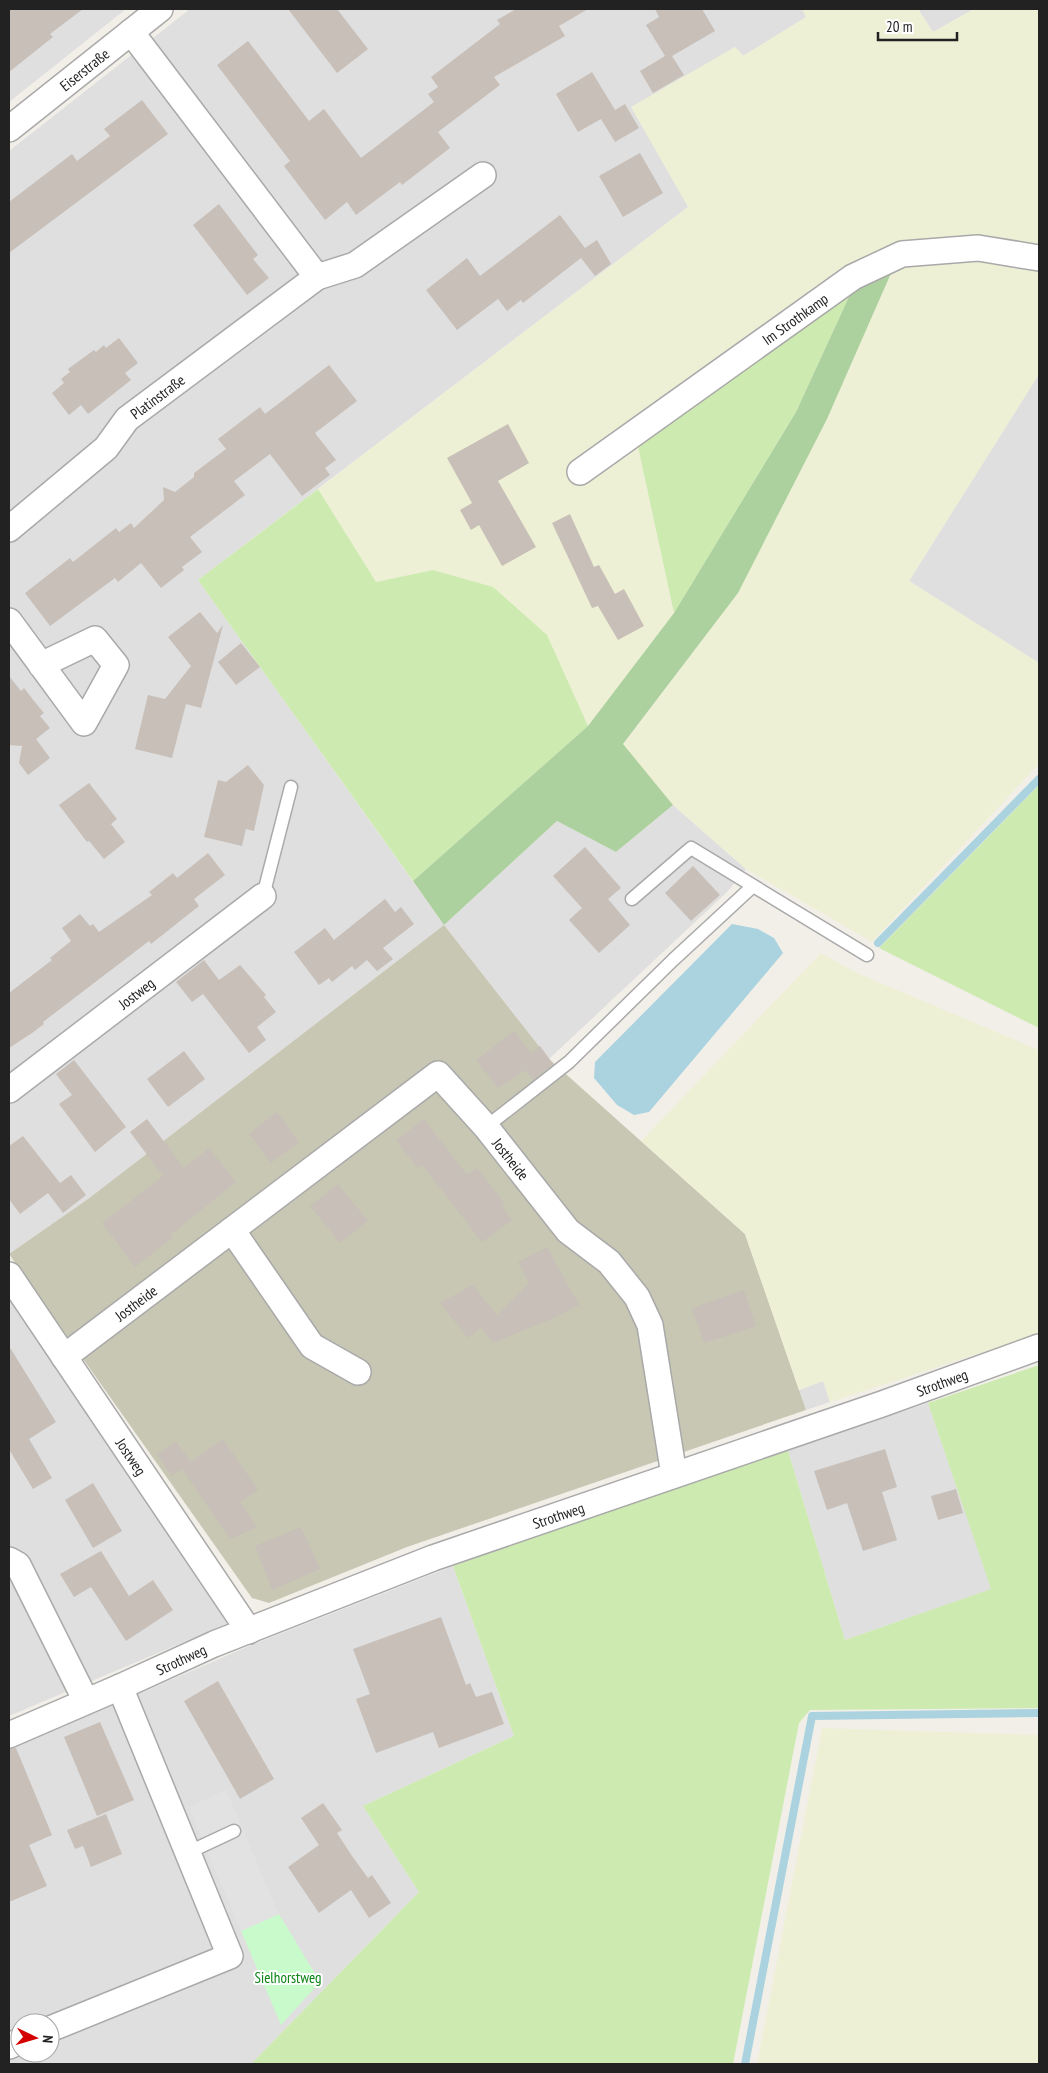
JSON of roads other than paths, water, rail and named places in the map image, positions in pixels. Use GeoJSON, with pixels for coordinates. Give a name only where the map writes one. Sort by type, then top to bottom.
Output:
{"type":"FeatureCollection","features":[{"type":"Feature","properties":{"kind":"street","name":"Eiserstraße"},"geometry":{"type":"LineString","coordinates":[[9,128],[160,9]]}},
{"type":"Feature","properties":{"kind":"street"},"geometry":{"type":"LineString","coordinates":[[131,32],[317,277]]}},
{"type":"Feature","properties":{"kind":"street","name":"Platinstraße"},"geometry":{"type":"LineString","coordinates":[[9,529],[106,448],[127,419],[317,277],[355,265],[483,176]]}},
{"type":"Feature","properties":{"kind":"street","name":"Im Strothkamp"},"geometry":{"type":"LineString","coordinates":[[580,472],[853,277],[902,254],[978,248],[1039,258]]}},
{"type":"Feature","properties":{"kind":"street"},"geometry":{"type":"LineString","coordinates":[[9,621],[41,665]]}},
{"type":"Feature","properties":{"kind":"street","name":"Jostweg"},"geometry":{"type":"LineString","coordinates":[[9,1090],[263,896]]}},
{"type":"Feature","properties":{"kind":"street","name":"Jostheide"},"geometry":{"type":"LineString","coordinates":[[64,1357],[438,1074],[486,1127],[568,1231],[609,1262],[637,1297],[650,1325],[674,1475]]}},
{"type":"Feature","properties":{"kind":"street"},"geometry":{"type":"LineString","coordinates":[[232,1230],[312,1346],[358,1372]]}},
{"type":"Feature","properties":{"kind":"street","name":"Jostweg"},"geometry":{"type":"LineString","coordinates":[[10,1280],[249,1631]]}},
{"type":"Feature","properties":{"kind":"street","name":"Strothweg"},"geometry":{"type":"LineString","coordinates":[[9,1734],[120,1687],[214,1644],[434,1558],[1039,1347]]}},
{"type":"Feature","properties":{"kind":"street"},"geometry":{"type":"LineString","coordinates":[[9,1560],[18,1565],[86,1701]]}},
{"type":"Feature","properties":{"kind":"street"},"geometry":{"type":"LineString","coordinates":[[60,2025],[230,1956],[120,1687]]}},
{"type":"Feature","properties":{"kind":"lane"},"geometry":{"type":"LineString","coordinates":[[263,896],[291,787]]}},
{"type":"Feature","properties":{"kind":"lane"},"geometry":{"type":"LineString","coordinates":[[632,899],[691,848],[867,955]]}},
{"type":"Feature","properties":{"kind":"lane"},"geometry":{"type":"LineString","coordinates":[[486,1127],[569,1062],[673,960],[753,886]]}},
{"type":"Feature","properties":{"kind":"lane"},"geometry":{"type":"LineString","coordinates":[[187,1853],[234,1831]]}},
{"type":"Feature","properties":{"kind":"water"},"geometry":{"type":"Polygon","coordinates":[[[732,924],[758,929],[774,938],[783,953],[649,1112],[634,1115],[617,1105],[594,1078],[595,1062],[732,924]]]}},
{"type":"Feature","properties":{"kind":"waterway"},"geometry":{"type":"LineString","coordinates":[[878,943],[1039,779]]}},
{"type":"Feature","properties":{"kind":"waterway"},"geometry":{"type":"LineString","coordinates":[[745,2064],[812,1716],[1039,1713]]}},
{"type":"Feature","properties":{"kind":"park label","name":"Sielhorstweg"},"geometry":{"type":"Point","coordinates":[288,1977]}}]}
